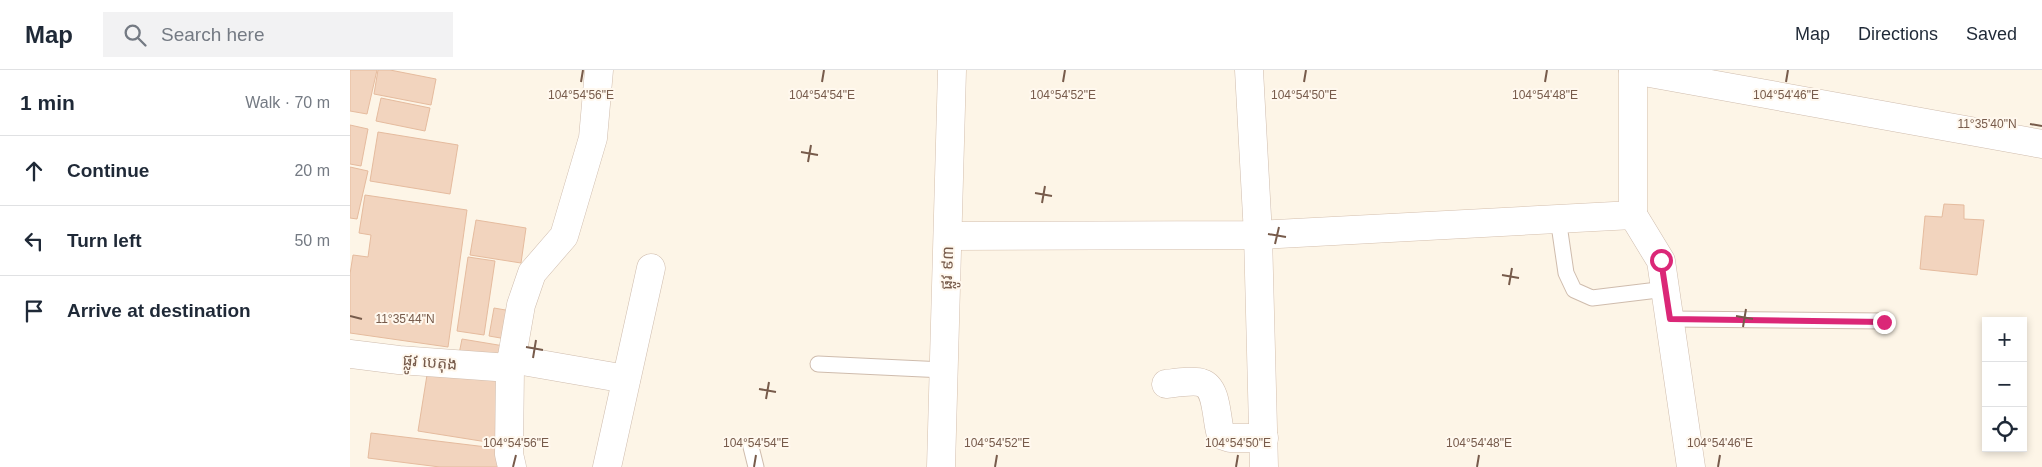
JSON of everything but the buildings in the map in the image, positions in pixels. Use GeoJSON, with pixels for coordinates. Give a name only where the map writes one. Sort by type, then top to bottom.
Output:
{"type":"FeatureCollection","features":[{"type":"Feature","properties":{"kind":"street"},"geometry":{"type":"LineString","coordinates":[[512,467],[509,454],[510,364],[521,305],[532,273],[564,236],[593,138],[600,70]]}},
{"type":"Feature","properties":{"kind":"street","name":"ផ្លូវ ៩៣"},"geometry":{"type":"LineString","coordinates":[[941,467],[952,70]]}},
{"type":"Feature","properties":{"kind":"street"},"geometry":{"type":"LineString","coordinates":[[1249,70],[1258,235],[1264,467]]}},
{"type":"Feature","properties":{"kind":"street"},"geometry":{"type":"LineString","coordinates":[[1691,467],[1661,260],[1633,215],[1633,70],[2042,144]]}},
{"type":"Feature","properties":{"kind":"street"},"geometry":{"type":"LineString","coordinates":[[948,236],[1258,235],[1633,215]]}},
{"type":"Feature","properties":{"kind":"street"},"geometry":{"type":"LineString","coordinates":[[607,467],[651,268]]}},
{"type":"Feature","properties":{"kind":"street","name":"ផ្លូវ បេតុង"},"geometry":{"type":"LineString","coordinates":[[350,354],[399,360],[510,364],[626,379]]}},
{"type":"Feature","properties":{"kind":"street"},"geometry":{"type":"LineString","coordinates":[[1166,384],[1202,383],[1210,389],[1215,397],[1217,423],[1221,434],[1230,438],[1264,438]]}},
{"type":"Feature","properties":{"kind":"lane"},"geometry":{"type":"LineString","coordinates":[[1558,218],[1566,273],[1574,290],[1592,298],[1666,289]]}},
{"type":"Feature","properties":{"kind":"lane"},"geometry":{"type":"LineString","coordinates":[[1670,319],[1884,322]]}},
{"type":"Feature","properties":{"kind":"lane"},"geometry":{"type":"LineString","coordinates":[[818,364],[944,370]]}},
{"type":"Feature","properties":{"kind":"lane"},"geometry":{"type":"LineString","coordinates":[[751,447],[756,467]]}},
{"type":"Feature","properties":{"kind":"route"},"geometry":{"type":"LineString","coordinates":[[1661,260],[1670,319],[1884,322]]}}]}
